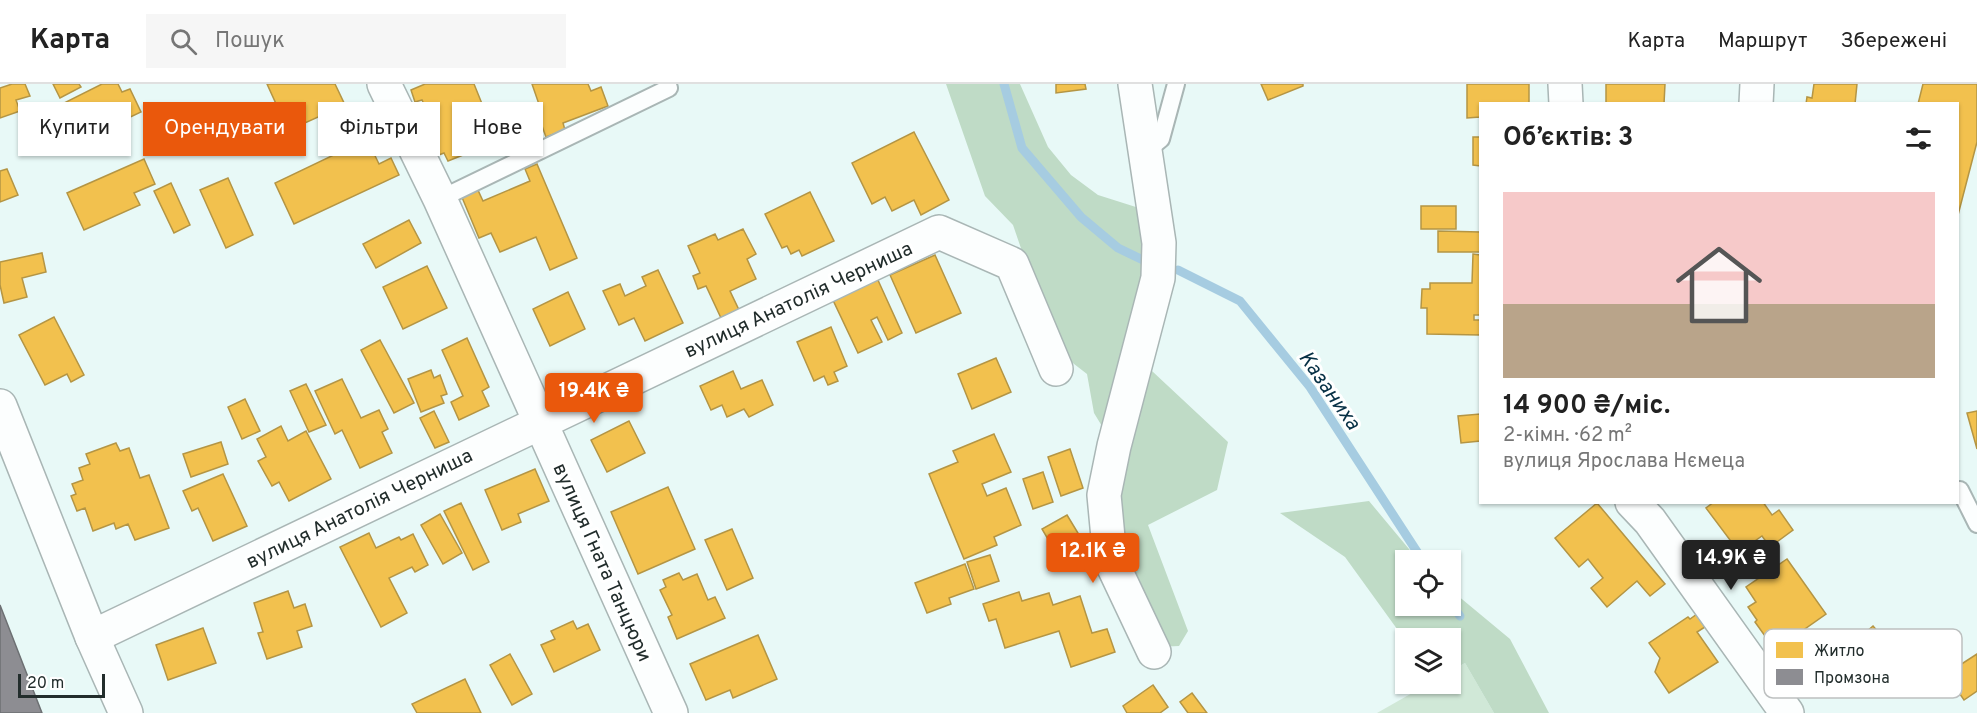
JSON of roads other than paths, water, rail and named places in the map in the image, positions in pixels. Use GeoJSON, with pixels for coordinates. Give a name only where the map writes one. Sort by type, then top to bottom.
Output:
{"type":"FeatureCollection","features":[{"type":"Feature","properties":{"kind":"street","name":"вулиця Гната Танцюри"},"geometry":{"type":"LineString","coordinates":[[384,84],[440,199],[671,713]]}},
{"type":"Feature","properties":{"kind":"street"},"geometry":{"type":"LineString","coordinates":[[1135,84],[1159,243],[1158,278],[1114,446],[1104,495],[1110,559],[1154,652]]}},
{"type":"Feature","properties":{"kind":"street"},"geometry":{"type":"LineString","coordinates":[[1566,84],[1566,102]]}},
{"type":"Feature","properties":{"kind":"street"},"geometry":{"type":"LineString","coordinates":[[1756,102],[1757,84]]}},
{"type":"Feature","properties":{"kind":"street","name":"вулиця Анатолія Черниша"},"geometry":{"type":"LineString","coordinates":[[92,637],[939,232],[1012,264],[1056,369]]}},
{"type":"Feature","properties":{"kind":"street"},"geometry":{"type":"LineString","coordinates":[[0,406],[92,637],[126,713]]}},
{"type":"Feature","properties":{"kind":"street"},"geometry":{"type":"LineString","coordinates":[[1634,504],[1650,521],[1764,681]]}},
{"type":"Feature","properties":{"kind":"street"},"geometry":{"type":"LineString","coordinates":[[1776,698],[1787,713]]}},
{"type":"Feature","properties":{"kind":"lane"},"geometry":{"type":"LineString","coordinates":[[1145,152],[1161,139],[1176,84]]}},
{"type":"Feature","properties":{"kind":"lane"},"geometry":{"type":"LineString","coordinates":[[440,199],[669,88]]}},
{"type":"Feature","properties":{"kind":"lane"},"geometry":{"type":"LineString","coordinates":[[1960,490],[1977,524]]}},
{"type":"Feature","properties":{"kind":"waterway","name":"Казаниха"},"geometry":{"type":"LineString","coordinates":[[1004,84],[1022,148],[1081,217],[1118,248],[1143,260]]}},
{"type":"Feature","properties":{"kind":"waterway","name":"Казаниха"},"geometry":{"type":"LineString","coordinates":[[1178,270],[1240,301],[1310,387],[1416,550]]}}]}
